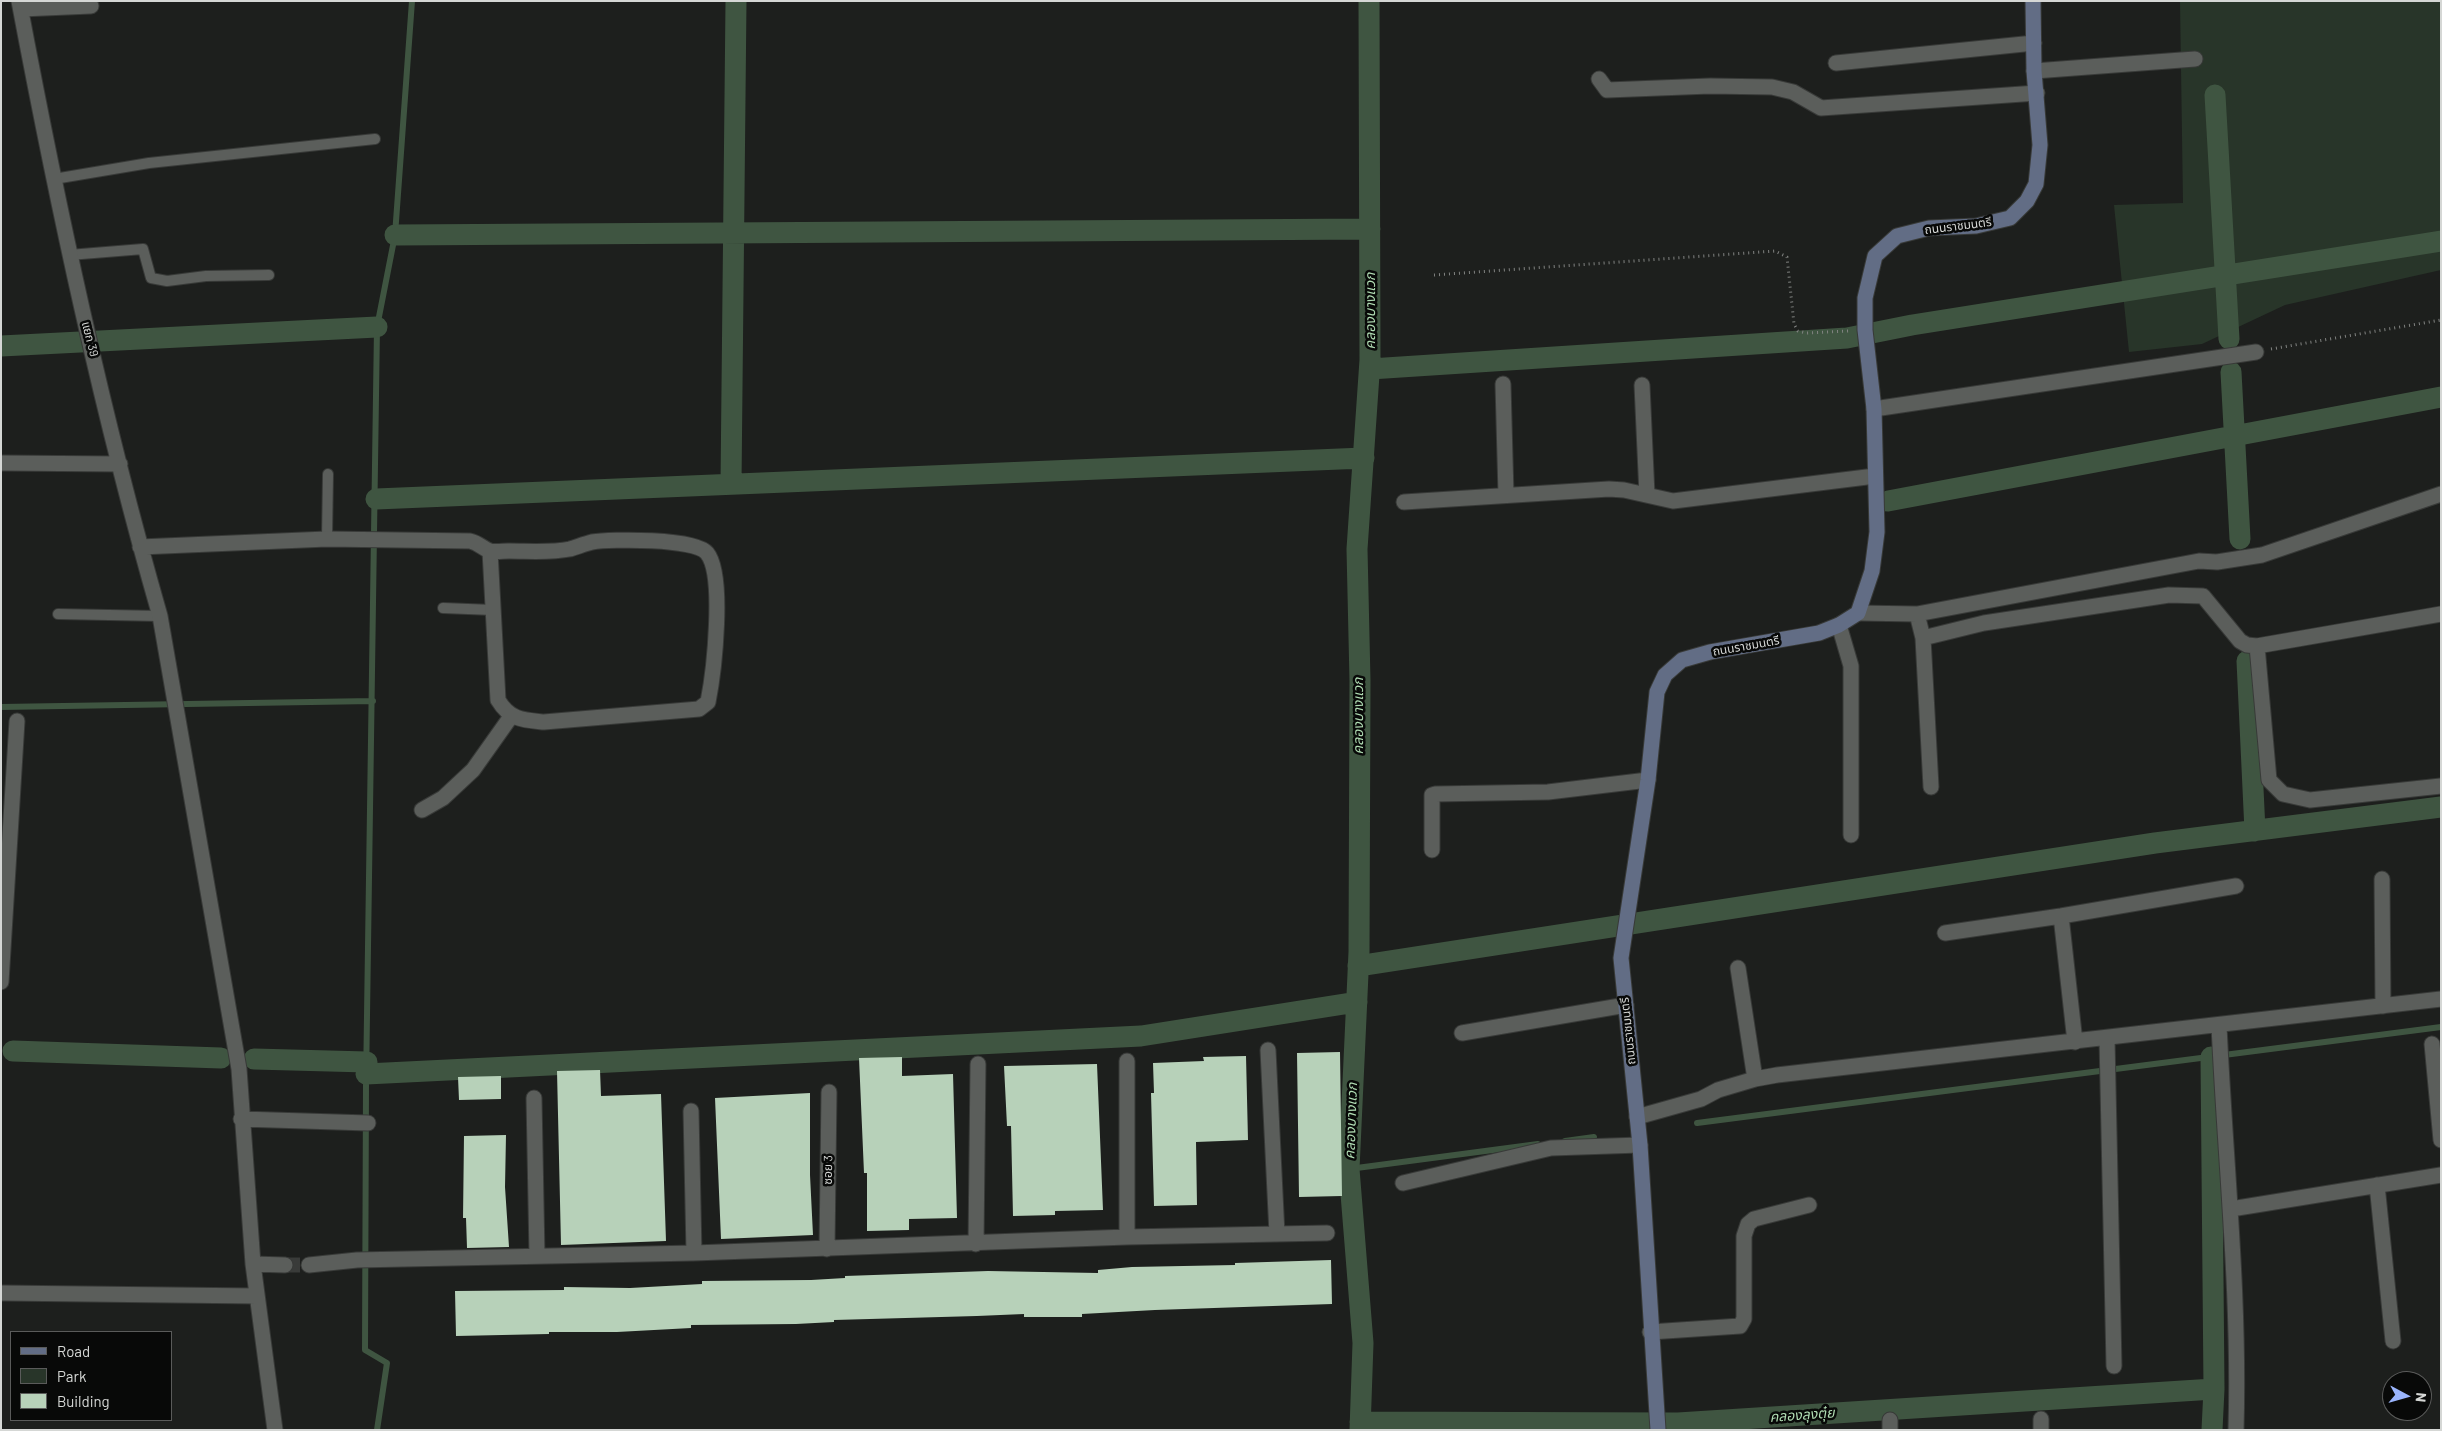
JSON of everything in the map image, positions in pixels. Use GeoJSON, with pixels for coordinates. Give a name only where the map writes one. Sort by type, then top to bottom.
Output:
{"type":"FeatureCollection","features":[{"type":"Feature","properties":{"kind":"street","name":"ถนนราชมนตรี"},"geometry":{"type":"LineString","coordinates":[[1658,1430],[1650,1332],[1640,1145],[1621,958],[1648,780],[1657,692],[1665,675],[1682,660],[1710,652],[1819,634],[1839,625],[1858,613],[1872,571],[1877,532],[1874,410],[1865,330],[1865,298],[1875,256],[1897,236],[1928,228],[1976,226],[2010,218],[2027,200],[2036,184],[2039,155],[2037,93],[2034,71],[2033,1]]}},
{"type":"Feature","properties":{"kind":"street"},"geometry":{"type":"LineString","coordinates":[[20,5],[91,6]]}},
{"type":"Feature","properties":{"kind":"street","name":"แยก 39"},"geometry":{"type":"LineString","coordinates":[[20,5],[69,255],[140,547],[160,616],[236,1047],[253,1264],[275,1430]]}},
{"type":"Feature","properties":{"kind":"street"},"geometry":{"type":"LineString","coordinates":[[1836,63],[2034,43]]}},
{"type":"Feature","properties":{"kind":"street"},"geometry":{"type":"LineString","coordinates":[[2034,71],[2195,58]]}},
{"type":"Feature","properties":{"kind":"street"},"geometry":{"type":"LineString","coordinates":[[1599,79],[1607,90],[1710,86],[1772,87],[1793,92],[1821,108],[2037,93]]}},
{"type":"Feature","properties":{"kind":"street"},"geometry":{"type":"LineString","coordinates":[[1874,410],[2256,352]]}},
{"type":"Feature","properties":{"kind":"street"},"geometry":{"type":"LineString","coordinates":[[1503,384],[1506,495]]}},
{"type":"Feature","properties":{"kind":"street"},"geometry":{"type":"LineString","coordinates":[[1642,385],[1647,495]]}},
{"type":"Feature","properties":{"kind":"street"},"geometry":{"type":"LineString","coordinates":[[1,463],[120,464]]}},
{"type":"Feature","properties":{"kind":"street"},"geometry":{"type":"LineString","coordinates":[[1404,502],[1609,489],[1673,501],[1875,476]]}},
{"type":"Feature","properties":{"kind":"street"},"geometry":{"type":"LineString","coordinates":[[1858,613],[1917,614],[2166,568],[2262,554],[2441,494]]}},
{"type":"Feature","properties":{"kind":"street"},"geometry":{"type":"LineString","coordinates":[[140,547],[398,538],[470,541],[479,543],[490,551],[548,551],[569,549],[592,542],[618,541],[681,543],[700,547],[706,552],[717,579],[713,678],[708,702],[699,709],[544,722],[520,720],[505,711],[498,700],[490,551]]}},
{"type":"Feature","properties":{"kind":"street"},"geometry":{"type":"LineString","coordinates":[[2166,568],[2169,594]]}},
{"type":"Feature","properties":{"kind":"street"},"geometry":{"type":"LineString","coordinates":[[1923,638],[1984,623],[2169,594],[2203,596],[2240,641],[2247,645],[2258,646],[2441,614]]}},
{"type":"Feature","properties":{"kind":"street"},"geometry":{"type":"LineString","coordinates":[[1917,614],[1923,638],[1931,788]]}},
{"type":"Feature","properties":{"kind":"street"},"geometry":{"type":"LineString","coordinates":[[1839,625],[1851,666],[1852,835]]}},
{"type":"Feature","properties":{"kind":"street"},"geometry":{"type":"LineString","coordinates":[[2258,646],[2269,780],[2283,794],[2310,800],[2441,786]]}},
{"type":"Feature","properties":{"kind":"street"},"geometry":{"type":"LineString","coordinates":[[422,810],[443,798],[473,770],[512,715]]}},
{"type":"Feature","properties":{"kind":"street"},"geometry":{"type":"LineString","coordinates":[[1,982],[17,721]]}},
{"type":"Feature","properties":{"kind":"street"},"geometry":{"type":"LineString","coordinates":[[1432,850],[1430,804],[1432,795],[1435,794],[1548,792],[1648,780]]}},
{"type":"Feature","properties":{"kind":"street"},"geometry":{"type":"LineString","coordinates":[[2382,879],[2383,1006]]}},
{"type":"Feature","properties":{"kind":"street"},"geometry":{"type":"LineString","coordinates":[[1945,933],[2061,916],[2236,886]]}},
{"type":"Feature","properties":{"kind":"street"},"geometry":{"type":"LineString","coordinates":[[2061,916],[2075,1042]]}},
{"type":"Feature","properties":{"kind":"street"},"geometry":{"type":"LineString","coordinates":[[1738,968],[1755,1079]]}},
{"type":"Feature","properties":{"kind":"street"},"geometry":{"type":"LineString","coordinates":[[1637,1117],[1701,1099],[1718,1090],[1755,1079],[2075,1042],[2107,1045],[2441,999]]}},
{"type":"Feature","properties":{"kind":"street"},"geometry":{"type":"LineString","coordinates":[[1462,1033],[1626,1005]]}},
{"type":"Feature","properties":{"kind":"street"},"geometry":{"type":"LineString","coordinates":[[2219,1030],[2232,1208],[2237,1360],[2236,1430]]}},
{"type":"Feature","properties":{"kind":"street"},"geometry":{"type":"LineString","coordinates":[[2432,1044],[2441,1140]]}},
{"type":"Feature","properties":{"kind":"street"},"geometry":{"type":"LineString","coordinates":[[2107,1045],[2114,1366]]}},
{"type":"Feature","properties":{"kind":"street"},"geometry":{"type":"LineString","coordinates":[[1268,1050],[1277,1234]]}},
{"type":"Feature","properties":{"kind":"street"},"geometry":{"type":"LineString","coordinates":[[1127,1061],[1127,1237]]}},
{"type":"Feature","properties":{"kind":"street"},"geometry":{"type":"LineString","coordinates":[[976,1244],[978,1064]]}},
{"type":"Feature","properties":{"kind":"street","name":"ซอย 3"},"geometry":{"type":"LineString","coordinates":[[827,1249],[829,1092]]}},
{"type":"Feature","properties":{"kind":"street"},"geometry":{"type":"LineString","coordinates":[[534,1098],[537,1256]]}},
{"type":"Feature","properties":{"kind":"street"},"geometry":{"type":"LineString","coordinates":[[692,1111],[694,1253]]}},
{"type":"Feature","properties":{"kind":"street"},"geometry":{"type":"LineString","coordinates":[[242,1120],[368,1123]]}},
{"type":"Feature","properties":{"kind":"street"},"geometry":{"type":"LineString","coordinates":[[1403,1183],[1551,1148],[1640,1145]]}},
{"type":"Feature","properties":{"kind":"street"},"geometry":{"type":"LineString","coordinates":[[2232,1208],[2441,1175]]}},
{"type":"Feature","properties":{"kind":"street"},"geometry":{"type":"LineString","coordinates":[[2377,1185],[2393,1341]]}},
{"type":"Feature","properties":{"kind":"street"},"geometry":{"type":"LineString","coordinates":[[1650,1332],[1740,1326],[1744,1320],[1744,1236],[1748,1224],[1754,1218],[1809,1204]]}},
{"type":"Feature","properties":{"kind":"street"},"geometry":{"type":"LineString","coordinates":[[309,1265],[356,1260],[694,1253],[1127,1237],[1327,1233]]}},
{"type":"Feature","properties":{"kind":"street"},"geometry":{"type":"LineString","coordinates":[[253,1264],[284,1264]]}},
{"type":"Feature","properties":{"kind":"street"},"geometry":{"type":"LineString","coordinates":[[1,1293],[257,1296]]}},
{"type":"Feature","properties":{"kind":"lane"},"geometry":{"type":"LineString","coordinates":[[54,179],[149,163],[375,139]]}},
{"type":"Feature","properties":{"kind":"lane"},"geometry":{"type":"LineString","coordinates":[[69,255],[143,249],[151,278],[160,281],[206,276],[269,275]]}},
{"type":"Feature","properties":{"kind":"lane"},"geometry":{"type":"LineString","coordinates":[[327,539],[328,474]]}},
{"type":"Feature","properties":{"kind":"lane"},"geometry":{"type":"LineString","coordinates":[[443,608],[493,610]]}},
{"type":"Feature","properties":{"kind":"lane"},"geometry":{"type":"LineString","coordinates":[[58,614],[160,616]]}},
{"type":"Feature","properties":{"kind":"path"},"geometry":{"type":"LineString","coordinates":[[1434,274],[1775,251],[1787,257],[1794,324],[1798,331],[1806,333],[1865,330]]}},
{"type":"Feature","properties":{"kind":"path"},"geometry":{"type":"LineString","coordinates":[[2256,352],[2441,320]]}},
{"type":"Feature","properties":{"kind":"green space"},"geometry":{"type":"Polygon","coordinates":[[[2180,1],[2441,1],[2441,270],[2285,305],[2202,344],[2129,352],[2114,205],[2183,203],[2180,1]]]}},
{"type":"Feature","properties":{"kind":"building"},"geometry":{"type":"Polygon","coordinates":[[[1340,1052],[1342,1196],[1299,1197],[1297,1053],[1340,1052]]]}},
{"type":"Feature","properties":{"kind":"building"},"geometry":{"type":"Polygon","coordinates":[[[1246,1056],[1248,1140],[1196,1142],[1197,1205],[1154,1206],[1151,1093],[1154,1093],[1153,1063],[1204,1061],[1203,1057],[1246,1056]]]}},
{"type":"Feature","properties":{"kind":"building"},"geometry":{"type":"Polygon","coordinates":[[[902,1057],[902,1076],[953,1074],[957,1218],[909,1219],[909,1230],[867,1231],[867,1173],[864,1173],[859,1058],[902,1057]]]}},
{"type":"Feature","properties":{"kind":"building"},"geometry":{"type":"Polygon","coordinates":[[[1097,1064],[1103,1210],[1055,1211],[1055,1215],[1013,1216],[1011,1126],[1007,1126],[1004,1066],[1097,1064]]]}},
{"type":"Feature","properties":{"kind":"building"},"geometry":{"type":"Polygon","coordinates":[[[600,1070],[601,1096],[661,1094],[666,1241],[561,1245],[557,1071],[600,1070]]]}},
{"type":"Feature","properties":{"kind":"building"},"geometry":{"type":"Polygon","coordinates":[[[501,1076],[501,1099],[459,1100],[458,1077],[501,1076]]]}},
{"type":"Feature","properties":{"kind":"building"},"geometry":{"type":"Polygon","coordinates":[[[810,1093],[810,1175],[813,1235],[721,1239],[715,1098],[810,1093]]]}},
{"type":"Feature","properties":{"kind":"building"},"geometry":{"type":"Polygon","coordinates":[[[506,1135],[505,1187],[509,1247],[467,1248],[466,1218],[463,1218],[464,1136],[506,1135]]]}},
{"type":"Feature","properties":{"kind":"building"},"geometry":{"type":"Polygon","coordinates":[[[1331,1260],[1332,1304],[1155,1310],[1082,1314],[1082,1317],[1024,1317],[1024,1314],[834,1320],[834,1322],[796,1324],[691,1325],[691,1328],[617,1332],[549,1332],[549,1334],[456,1336],[455,1291],[564,1290],[564,1287],[630,1288],[702,1284],[702,1281],[811,1280],[845,1278],[845,1276],[988,1271],[1098,1273],[1098,1270],[1132,1267],[1235,1265],[1235,1263],[1331,1260]]]}},
{"type":"Feature","properties":{"kind":"waterway"},"geometry":{"type":"LineString","coordinates":[[377,1430],[387,1363],[365,1350],[366,1084],[377,327],[395,235],[412,1]]}},
{"type":"Feature","properties":{"kind":"waterway"},"geometry":{"type":"LineString","coordinates":[[731,484],[736,1]]}},
{"type":"Feature","properties":{"kind":"waterway","name":"คลองบางแวก"},"geometry":{"type":"LineString","coordinates":[[1360,1430],[1363,1343],[1349,1169],[1359,952],[1360,681],[1357,549],[1370,360],[1369,1]]}},
{"type":"Feature","properties":{"kind":"waterway"},"geometry":{"type":"LineString","coordinates":[[2215,95],[2229,339]]}},
{"type":"Feature","properties":{"kind":"waterway"},"geometry":{"type":"LineString","coordinates":[[395,235],[1370,229]]}},
{"type":"Feature","properties":{"kind":"waterway"},"geometry":{"type":"LineString","coordinates":[[1370,369],[1847,338],[1912,325],[2441,241]]}},
{"type":"Feature","properties":{"kind":"waterway"},"geometry":{"type":"LineString","coordinates":[[1,346],[377,327]]}},
{"type":"Feature","properties":{"kind":"waterway"},"geometry":{"type":"LineString","coordinates":[[2231,372],[2240,539]]}},
{"type":"Feature","properties":{"kind":"waterway"},"geometry":{"type":"LineString","coordinates":[[1888,501],[2441,397]]}},
{"type":"Feature","properties":{"kind":"waterway"},"geometry":{"type":"LineString","coordinates":[[376,499],[1364,458]]}},
{"type":"Feature","properties":{"kind":"waterway"},"geometry":{"type":"LineString","coordinates":[[2247,661],[2255,831]]}},
{"type":"Feature","properties":{"kind":"waterway"},"geometry":{"type":"LineString","coordinates":[[1,707],[373,701]]}},
{"type":"Feature","properties":{"kind":"waterway"},"geometry":{"type":"LineString","coordinates":[[1358,966],[2155,843],[2441,807]]}},
{"type":"Feature","properties":{"kind":"waterway"},"geometry":{"type":"LineString","coordinates":[[366,1074],[1141,1036],[1357,1002]]}},
{"type":"Feature","properties":{"kind":"waterway"},"geometry":{"type":"LineString","coordinates":[[1697,1123],[2441,1027]]}},
{"type":"Feature","properties":{"kind":"waterway"},"geometry":{"type":"LineString","coordinates":[[13,1051],[221,1058]]}},
{"type":"Feature","properties":{"kind":"waterway"},"geometry":{"type":"LineString","coordinates":[[2211,1057],[2214,1389],[2212,1430]]}},
{"type":"Feature","properties":{"kind":"waterway"},"geometry":{"type":"LineString","coordinates":[[254,1059],[367,1062]]}},
{"type":"Feature","properties":{"kind":"waterway"},"geometry":{"type":"LineString","coordinates":[[1565,1141],[1594,1137]]}},
{"type":"Feature","properties":{"kind":"waterway"},"geometry":{"type":"LineString","coordinates":[[1349,1169],[1538,1144]]}},
{"type":"Feature","properties":{"kind":"waterway","name":"คลองลุงตุ๋ย"},"geometry":{"type":"LineString","coordinates":[[1360,1422],[1678,1423],[2214,1389]]}},
{"type":"Feature","properties":{"kind":"tunnel"},"geometry":{"type":"LineString","coordinates":[[285,1265],[309,1265]]}}]}
